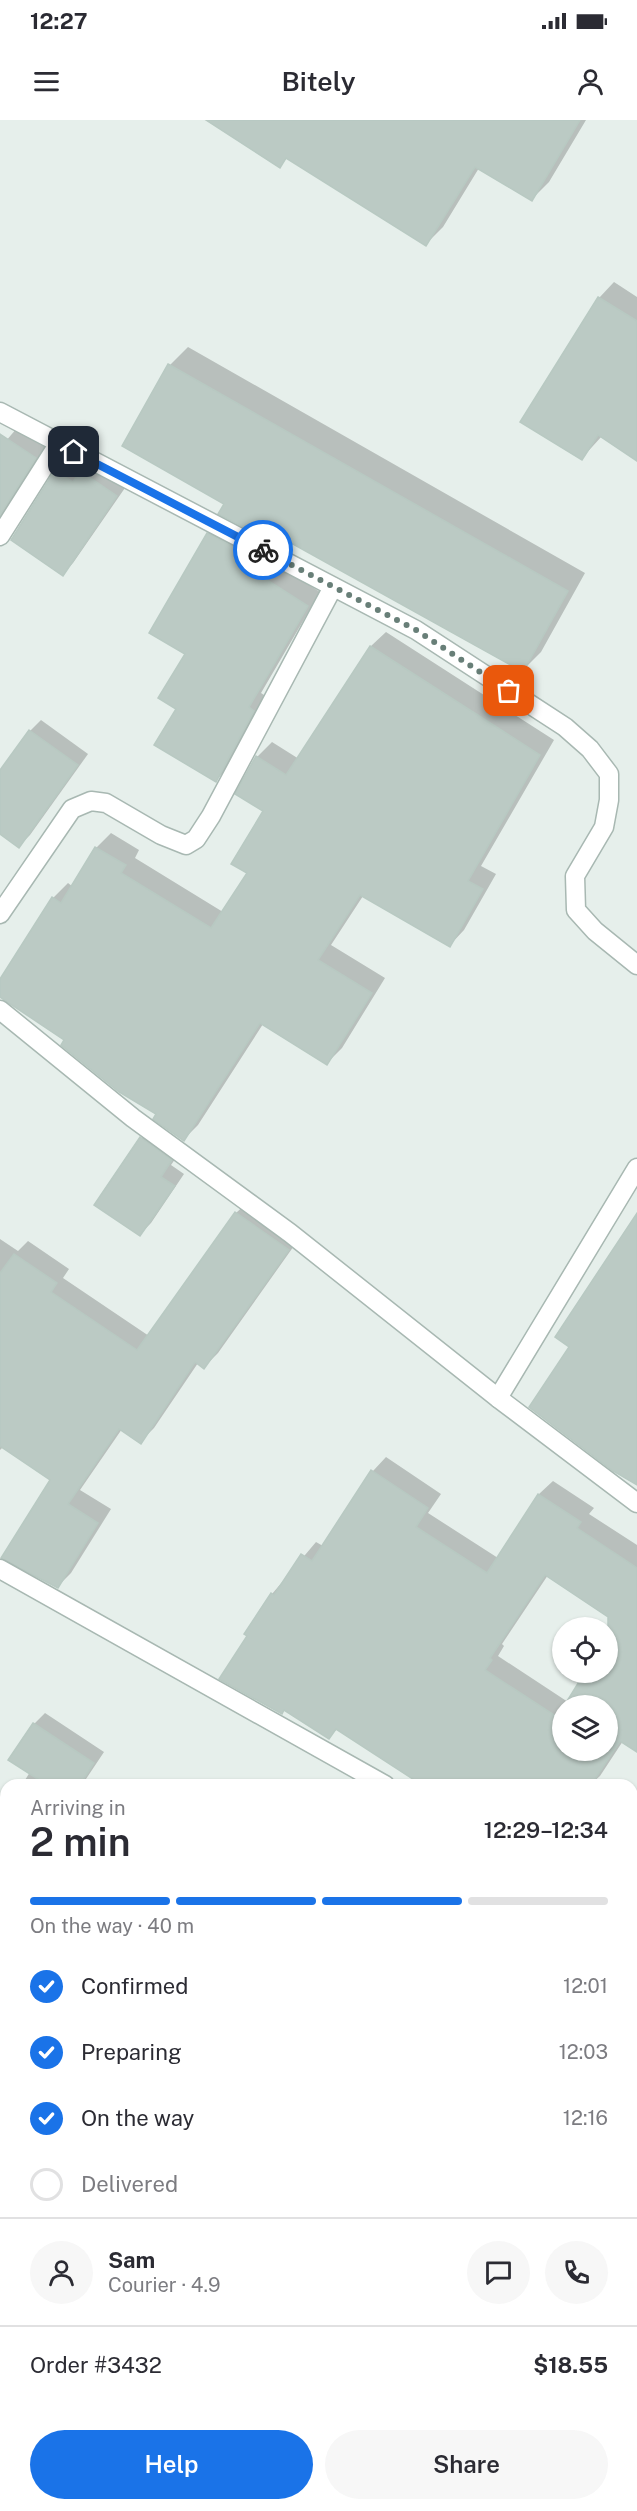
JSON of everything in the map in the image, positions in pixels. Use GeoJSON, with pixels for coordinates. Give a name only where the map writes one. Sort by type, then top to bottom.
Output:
{"type":"FeatureCollection","features":[{"type":"Feature","properties":{"kind":"street"},"geometry":{"type":"LineString","coordinates":[[0,412],[416,630],[565,727],[590,749],[609,774],[609,800],[604,827],[575,876],[576,910],[595,931],[637,965]]}},
{"type":"Feature","properties":{"kind":"street"},"geometry":{"type":"LineString","coordinates":[[0,536],[59,443]]}},
{"type":"Feature","properties":{"kind":"street"},"geometry":{"type":"LineString","coordinates":[[0,914],[72,809],[91,801],[106,803],[161,835],[186,846],[196,839],[212,816],[259,722],[333,587]]}},
{"type":"Feature","properties":{"kind":"street"},"geometry":{"type":"LineString","coordinates":[[0,1010],[133,1118],[290,1233],[498,1398],[637,1503]]}},
{"type":"Feature","properties":{"kind":"street"},"geometry":{"type":"LineString","coordinates":[[498,1398],[637,1168]]}},
{"type":"Feature","properties":{"kind":"street"},"geometry":{"type":"LineString","coordinates":[[0,1569],[374,1779]]}},
{"type":"Feature","properties":{"kind":"building"},"geometry":{"type":"Polygon","coordinates":[[[206,120],[580,120],[532,201],[475,167],[426,246],[286,158],[280,168],[206,120]]]}},
{"type":"Feature","properties":{"kind":"building"},"geometry":{"type":"Polygon","coordinates":[[[598,297],[637,321],[637,461],[598,435],[582,460],[520,422],[598,297]]]}},
{"type":"Feature","properties":{"kind":"building"},"geometry":{"type":"Polygon","coordinates":[[[168,364],[568,591],[523,672],[275,534],[271,541],[218,514],[224,504],[122,446],[168,364]]]}},
{"type":"Feature","properties":{"kind":"building"},"geometry":{"type":"Polygon","coordinates":[[[0,434],[36,458],[0,515],[0,434]]]}},
{"type":"Feature","properties":{"kind":"building"},"geometry":{"type":"Polygon","coordinates":[[[55,470],[73,482],[80,471],[117,496],[63,576],[11,540],[55,470]]]}},
{"type":"Feature","properties":{"kind":"building"},"geometry":{"type":"Polygon","coordinates":[[[207,533],[259,560],[253,571],[308,606],[249,707],[254,711],[216,782],[154,745],[176,709],[158,698],[185,654],[149,633],[207,533]]]}},
{"type":"Feature","properties":{"kind":"building"},"geometry":{"type":"Polygon","coordinates":[[[370,646],[540,755],[468,881],[483,889],[450,947],[360,895],[318,960],[372,993],[327,1065],[260,1023],[184,1141],[153,1119],[156,1114],[119,1092],[61,1045],[64,1040],[0,997],[0,979],[52,897],[61,903],[95,847],[126,865],[121,873],[211,928],[247,873],[231,864],[263,811],[235,794],[256,756],[286,775],[370,646]]]}},
{"type":"Feature","properties":{"kind":"building"},"geometry":{"type":"Polygon","coordinates":[[[29,730],[78,765],[19,848],[0,834],[0,770],[29,730]]]}},
{"type":"Feature","properties":{"kind":"building"},"geometry":{"type":"Polygon","coordinates":[[[140,1137],[172,1160],[161,1177],[175,1186],[140,1236],[94,1205],[140,1137]]]}},
{"type":"Feature","properties":{"kind":"building"},"geometry":{"type":"Polygon","coordinates":[[[235,1212],[289,1250],[204,1369],[195,1362],[141,1444],[119,1429],[68,1504],[98,1523],[58,1588],[1,1558],[50,1480],[0,1446],[0,1273],[14,1254],[57,1283],[51,1292],[137,1350],[235,1212]]]}},
{"type":"Feature","properties":{"kind":"building"},"geometry":{"type":"Polygon","coordinates":[[[637,1213],[637,1485],[613,1471],[529,1407],[569,1347],[555,1337],[637,1213]]]}},
{"type":"Feature","properties":{"kind":"building"},"geometry":{"type":"Polygon","coordinates":[[[371,1470],[428,1508],[416,1527],[487,1573],[538,1494],[581,1522],[577,1528],[637,1568],[637,1752],[620,1741],[618,1744],[618,1695],[571,1695],[578,1683],[618,1683],[618,1617],[608,1617],[545,1575],[490,1658],[492,1660],[485,1670],[552,1714],[552,1761],[607,1761],[595,1779],[413,1779],[336,1729],[329,1739],[284,1710],[282,1714],[219,1679],[247,1636],[244,1634],[271,1593],[274,1595],[301,1554],[312,1561],[371,1470]]]}},
{"type":"Feature","properties":{"kind":"building"},"geometry":{"type":"Polygon","coordinates":[[[33,1723],[94,1763],[84,1779],[38,1779],[8,1760],[33,1723]]]}},
{"type":"Feature","properties":{"kind":"way so far"},"geometry":{"type":"LineString","coordinates":[[263,550],[416,630],[509,691]]}},
{"type":"Feature","properties":{"kind":"route"},"geometry":{"type":"LineString","coordinates":[[74,452],[263,550]]}}]}
